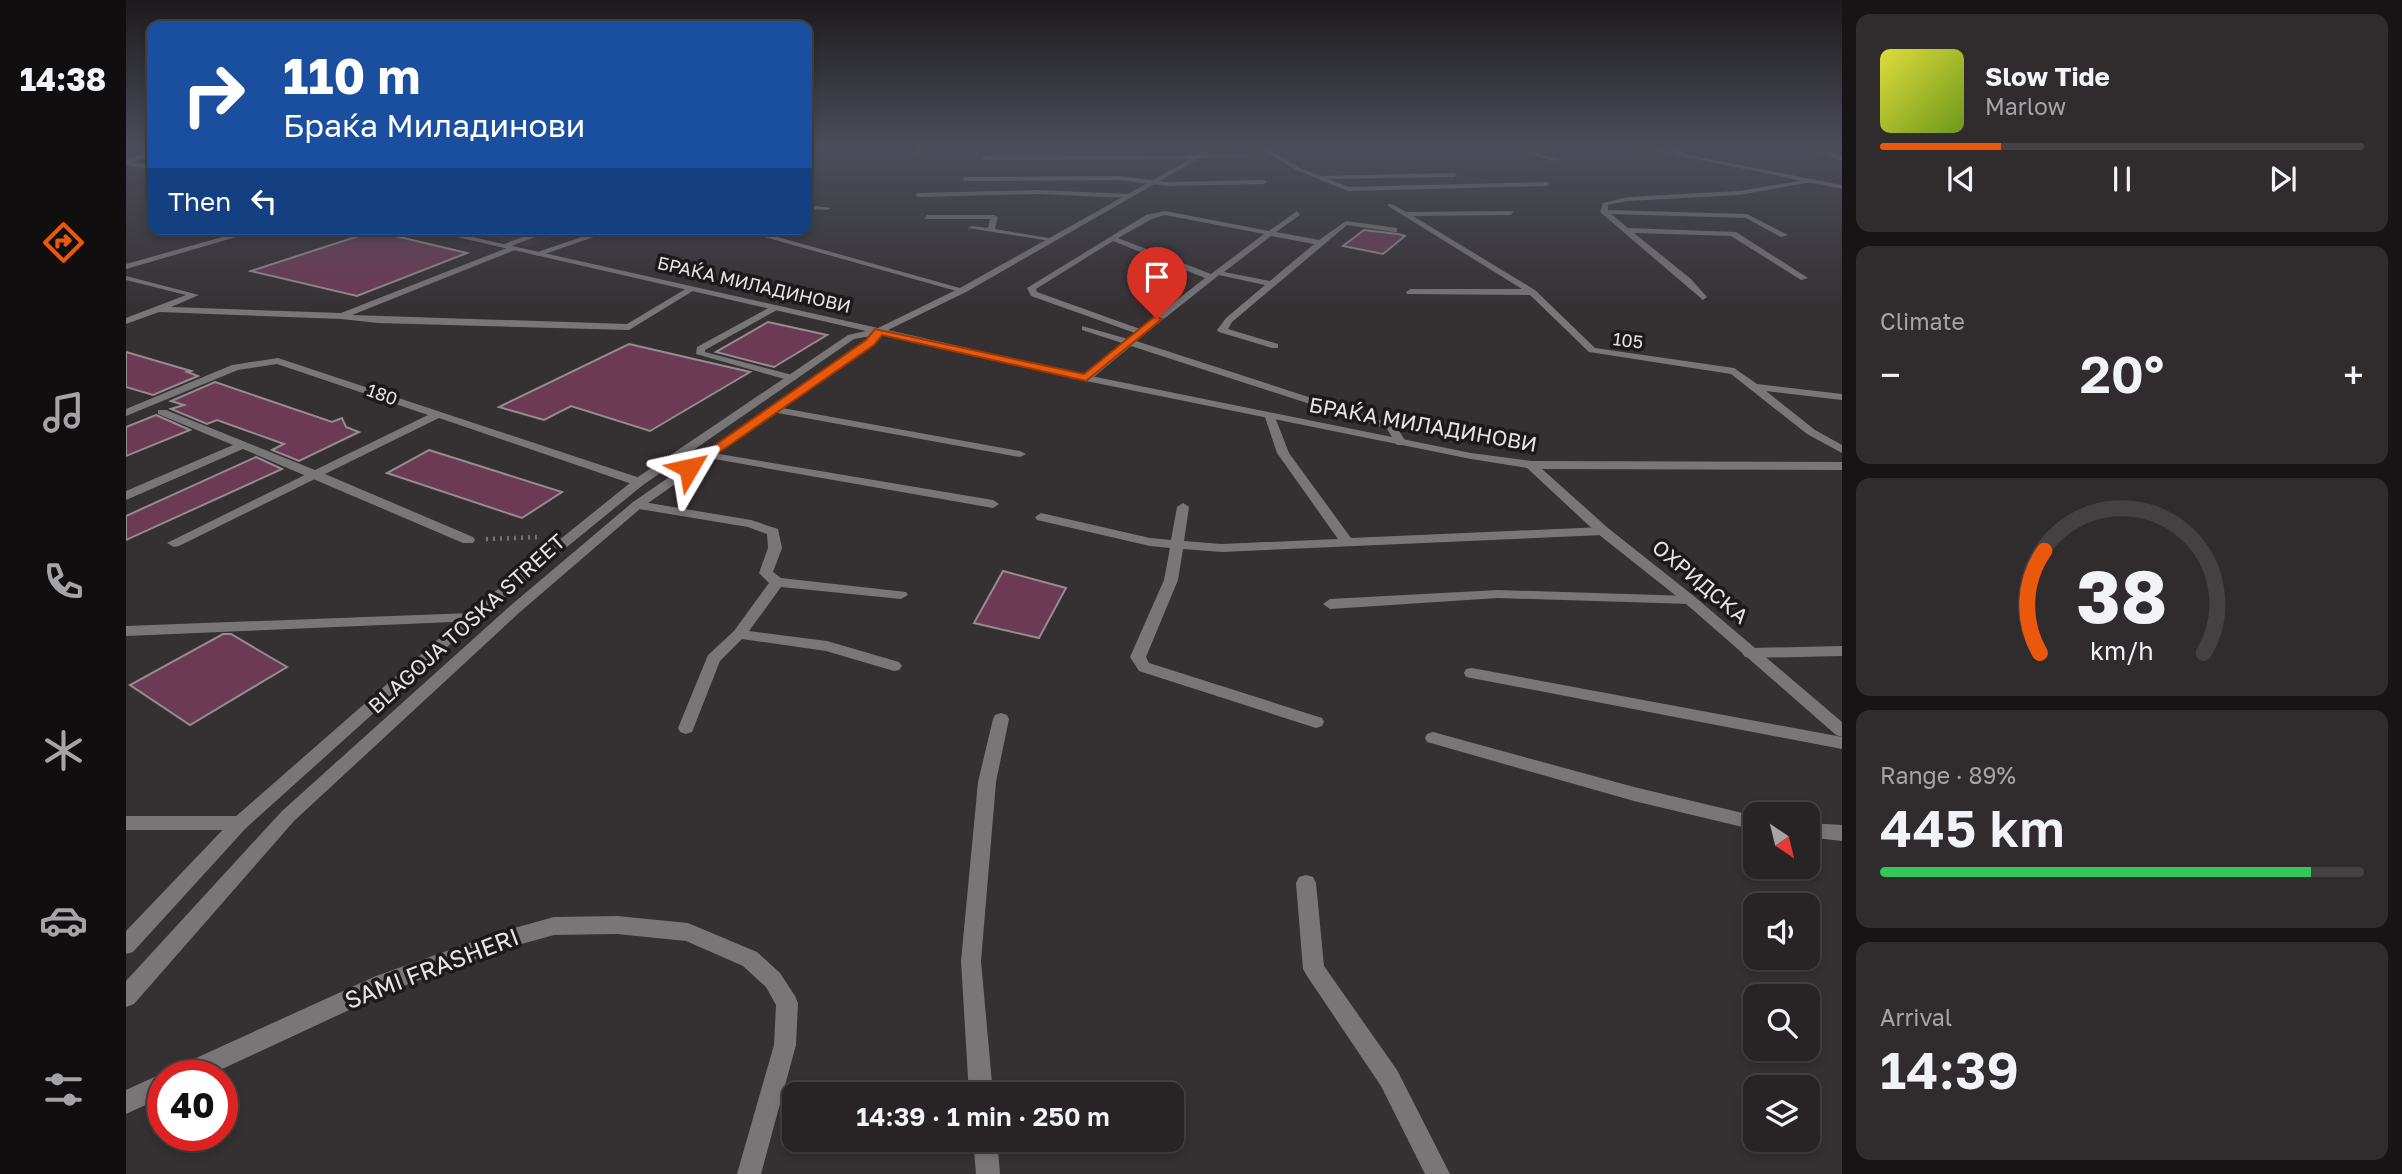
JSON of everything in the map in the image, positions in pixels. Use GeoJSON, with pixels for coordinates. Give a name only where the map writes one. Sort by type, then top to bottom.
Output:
{"type":"FeatureCollection","features":[{"type":"Feature","properties":{"kind":"street","name":"BLAGOJA TOSKA STREET"},"geometry":{"type":"LineString","coordinates":[[126,945],[240,823],[471,618],[639,482],[851,337],[879,331],[963,290],[1118,202]]}},
{"type":"Feature","properties":{"kind":"street"},"geometry":{"type":"LineString","coordinates":[[1604,212],[1605,204],[1612,202]]}},
{"type":"Feature","properties":{"kind":"street","name":"105"},"geometry":{"type":"LineString","coordinates":[[1390,205],[1532,292],[1592,350],[1721,368],[1744,376],[1811,432],[1842,450]]}},
{"type":"Feature","properties":{"kind":"street"},"geometry":{"type":"LineString","coordinates":[[812,207],[827,208]]}},
{"type":"Feature","properties":{"kind":"street"},"geometry":{"type":"LineString","coordinates":[[1604,212],[1688,281],[1703,298]]}},
{"type":"Feature","properties":{"kind":"street"},"geometry":{"type":"LineString","coordinates":[[1604,212],[1747,216],[1784,235]]}},
{"type":"Feature","properties":{"kind":"street"},"geometry":{"type":"LineString","coordinates":[[1141,332],[1031,291],[1031,288],[1112,237],[1149,217],[1165,213],[1320,243]]}},
{"type":"Feature","properties":{"kind":"street"},"geometry":{"type":"LineString","coordinates":[[1086,378],[1129,341],[1297,213]]}},
{"type":"Feature","properties":{"kind":"street"},"geometry":{"type":"LineString","coordinates":[[1405,214],[1511,213]]}},
{"type":"Feature","properties":{"kind":"street"},"geometry":{"type":"LineString","coordinates":[[927,218],[994,217],[990,231]]}},
{"type":"Feature","properties":{"kind":"street"},"geometry":{"type":"LineString","coordinates":[[1275,346],[1222,330],[1229,320],[1270,284],[1346,223],[1394,230]]}},
{"type":"Feature","properties":{"kind":"street"},"geometry":{"type":"LineString","coordinates":[[972,228],[1050,239]]}},
{"type":"Feature","properties":{"kind":"street"},"geometry":{"type":"LineString","coordinates":[[1626,230],[1733,234],[1804,278]]}},
{"type":"Feature","properties":{"kind":"street"},"geometry":{"type":"LineString","coordinates":[[126,260],[216,235]]}},
{"type":"Feature","properties":{"kind":"street"},"geometry":{"type":"LineString","coordinates":[[126,267],[239,235]]}},
{"type":"Feature","properties":{"kind":"street","name":"БРАЌА МИЛАДИНОВИ"},"geometry":{"type":"LineString","coordinates":[[453,235],[1086,378],[1401,443],[1531,465],[1842,466]]}},
{"type":"Feature","properties":{"kind":"street"},"geometry":{"type":"LineString","coordinates":[[342,317],[537,235]]}},
{"type":"Feature","properties":{"kind":"street"},"geometry":{"type":"LineString","coordinates":[[536,254],[595,235]]}},
{"type":"Feature","properties":{"kind":"street"},"geometry":{"type":"LineString","coordinates":[[762,235],[963,290]]}},
{"type":"Feature","properties":{"kind":"street"},"geometry":{"type":"LineString","coordinates":[[1112,237],[1215,275],[1270,284]]}},
{"type":"Feature","properties":{"kind":"street"},"geometry":{"type":"LineString","coordinates":[[126,278],[195,295],[126,321]]}},
{"type":"Feature","properties":{"kind":"street"},"geometry":{"type":"LineString","coordinates":[[156,309],[377,320],[514,321],[629,327],[692,289]]}},
{"type":"Feature","properties":{"kind":"street"},"geometry":{"type":"LineString","coordinates":[[1410,292],[1532,292]]}},
{"type":"Feature","properties":{"kind":"street"},"geometry":{"type":"LineString","coordinates":[[774,307],[700,349],[701,354],[792,378]]}},
{"type":"Feature","properties":{"kind":"street"},"geometry":{"type":"LineString","coordinates":[[1084,328],[1391,427],[1401,443]]}},
{"type":"Feature","properties":{"kind":"street","name":"BLAGOJA TOSKA STREET"},"geometry":{"type":"LineString","coordinates":[[126,997],[288,816],[515,609],[637,505],[771,409],[870,343],[879,331]]}},
{"type":"Feature","properties":{"kind":"street","name":"180"},"geometry":{"type":"LineString","coordinates":[[126,412],[236,367],[278,361],[639,482]]}},
{"type":"Feature","properties":{"kind":"street"},"geometry":{"type":"LineString","coordinates":[[1758,387],[1842,397]]}},
{"type":"Feature","properties":{"kind":"street"},"geometry":{"type":"LineString","coordinates":[[771,409],[1020,454]]}},
{"type":"Feature","properties":{"kind":"street"},"geometry":{"type":"LineString","coordinates":[[162,412],[468,540]]}},
{"type":"Feature","properties":{"kind":"street"},"geometry":{"type":"LineString","coordinates":[[174,543],[437,415]]}},
{"type":"Feature","properties":{"kind":"street"},"geometry":{"type":"LineString","coordinates":[[1270,417],[1283,453],[1347,542]]}},
{"type":"Feature","properties":{"kind":"street"},"geometry":{"type":"LineString","coordinates":[[126,496],[243,445]]}},
{"type":"Feature","properties":{"kind":"street"},"geometry":{"type":"LineString","coordinates":[[706,455],[993,504]]}},
{"type":"Feature","properties":{"kind":"street","name":"ОХРИДСКА"},"geometry":{"type":"LineString","coordinates":[[1531,465],[1603,531],[1690,600],[1842,731]]}},
{"type":"Feature","properties":{"kind":"street"},"geometry":{"type":"LineString","coordinates":[[637,505],[751,524],[773,532],[775,548],[766,573],[777,582],[901,595]]}},
{"type":"Feature","properties":{"kind":"street"},"geometry":{"type":"LineString","coordinates":[[1183,507],[1171,580],[1138,657],[1144,667],[1316,722]]}},
{"type":"Feature","properties":{"kind":"street"},"geometry":{"type":"LineString","coordinates":[[1041,517],[1150,542],[1223,548],[1603,531]]}},
{"type":"Feature","properties":{"kind":"street"},"geometry":{"type":"LineString","coordinates":[[686,728],[713,659],[739,634],[777,582]]}},
{"type":"Feature","properties":{"kind":"street"},"geometry":{"type":"LineString","coordinates":[[1330,604],[1498,594],[1690,600]]}},
{"type":"Feature","properties":{"kind":"street"},"geometry":{"type":"LineString","coordinates":[[126,631],[471,618]]}},
{"type":"Feature","properties":{"kind":"street"},"geometry":{"type":"LineString","coordinates":[[739,634],[827,646],[894,666]]}},
{"type":"Feature","properties":{"kind":"street"},"geometry":{"type":"LineString","coordinates":[[1751,653],[1842,652]]}},
{"type":"Feature","properties":{"kind":"street"},"geometry":{"type":"LineString","coordinates":[[1472,674],[1842,743]]}},
{"type":"Feature","properties":{"kind":"street"},"geometry":{"type":"LineString","coordinates":[[980,1082],[971,961],[987,782],[1000,719]]}},
{"type":"Feature","properties":{"kind":"street"},"geometry":{"type":"LineString","coordinates":[[1433,738],[1634,794],[1743,820]]}},
{"type":"Feature","properties":{"kind":"street"},"geometry":{"type":"LineString","coordinates":[[126,823],[240,823]]}},
{"type":"Feature","properties":{"kind":"street"},"geometry":{"type":"LineString","coordinates":[[1820,831],[1842,833]]}},
{"type":"Feature","properties":{"kind":"street"},"geometry":{"type":"LineString","coordinates":[[1306,883],[1314,969],[1389,1078],[1438,1174]]}},
{"type":"Feature","properties":{"kind":"street","name":"SAMI FRASHERI"},"geometry":{"type":"LineString","coordinates":[[217,1060],[384,983],[503,940],[554,926],[617,925],[688,932],[750,958],[773,980],[787,1003],[785,1045],[749,1174]]}},
{"type":"Feature","properties":{"kind":"street"},"geometry":{"type":"LineString","coordinates":[[126,1102],[147,1092]]}},
{"type":"Feature","properties":{"kind":"street"},"geometry":{"type":"LineString","coordinates":[[986,1152],[988,1174]]}},
{"type":"Feature","properties":{"kind":"path"},"geometry":{"type":"LineString","coordinates":[[468,540],[572,535]]}},
{"type":"Feature","properties":{"kind":"shaded area"},"geometry":{"type":"Polygon","coordinates":[[[482,235],[561,235],[527,246],[482,235]]]}},
{"type":"Feature","properties":{"kind":"building"},"geometry":{"type":"Polygon","coordinates":[[[1364,230],[1405,236],[1383,254],[1343,246],[1364,230]]]}},
{"type":"Feature","properties":{"kind":"building"},"geometry":{"type":"Polygon","coordinates":[[[362,235],[391,235],[467,253],[357,296],[251,271],[362,235]]]}},
{"type":"Feature","properties":{"kind":"building"},"geometry":{"type":"Polygon","coordinates":[[[768,322],[827,335],[774,367],[716,352],[768,322]]]}},
{"type":"Feature","properties":{"kind":"building"},"geometry":{"type":"Polygon","coordinates":[[[629,344],[750,372],[650,431],[571,406],[544,420],[499,407],[629,344]]]}},
{"type":"Feature","properties":{"kind":"building"},"geometry":{"type":"Polygon","coordinates":[[[126,352],[191,371],[187,372],[198,376],[153,395],[126,387],[126,352]]]}},
{"type":"Feature","properties":{"kind":"building"},"geometry":{"type":"Polygon","coordinates":[[[215,382],[332,422],[342,418],[346,427],[359,432],[299,461],[272,450],[284,444],[217,420],[207,424],[171,409],[184,405],[171,401],[215,382]]]}},
{"type":"Feature","properties":{"kind":"building"},"geometry":{"type":"Polygon","coordinates":[[[156,415],[190,430],[126,456],[126,427],[156,415]]]}},
{"type":"Feature","properties":{"kind":"building"},"geometry":{"type":"Polygon","coordinates":[[[429,450],[562,492],[522,518],[387,473],[429,450]]]}},
{"type":"Feature","properties":{"kind":"building"},"geometry":{"type":"Polygon","coordinates":[[[256,457],[282,469],[126,540],[126,516],[256,457]]]}},
{"type":"Feature","properties":{"kind":"building"},"geometry":{"type":"Polygon","coordinates":[[[1003,571],[1066,588],[1039,638],[974,623],[1003,571]]]}},
{"type":"Feature","properties":{"kind":"building"},"geometry":{"type":"Polygon","coordinates":[[[223,634],[231,634],[287,667],[190,725],[130,685],[223,634]]]}},
{"type":"Feature","properties":{"kind":"route"},"geometry":{"type":"LineString","coordinates":[[689,468],[870,343],[879,331],[1086,378],[1157,319]]}}]}
